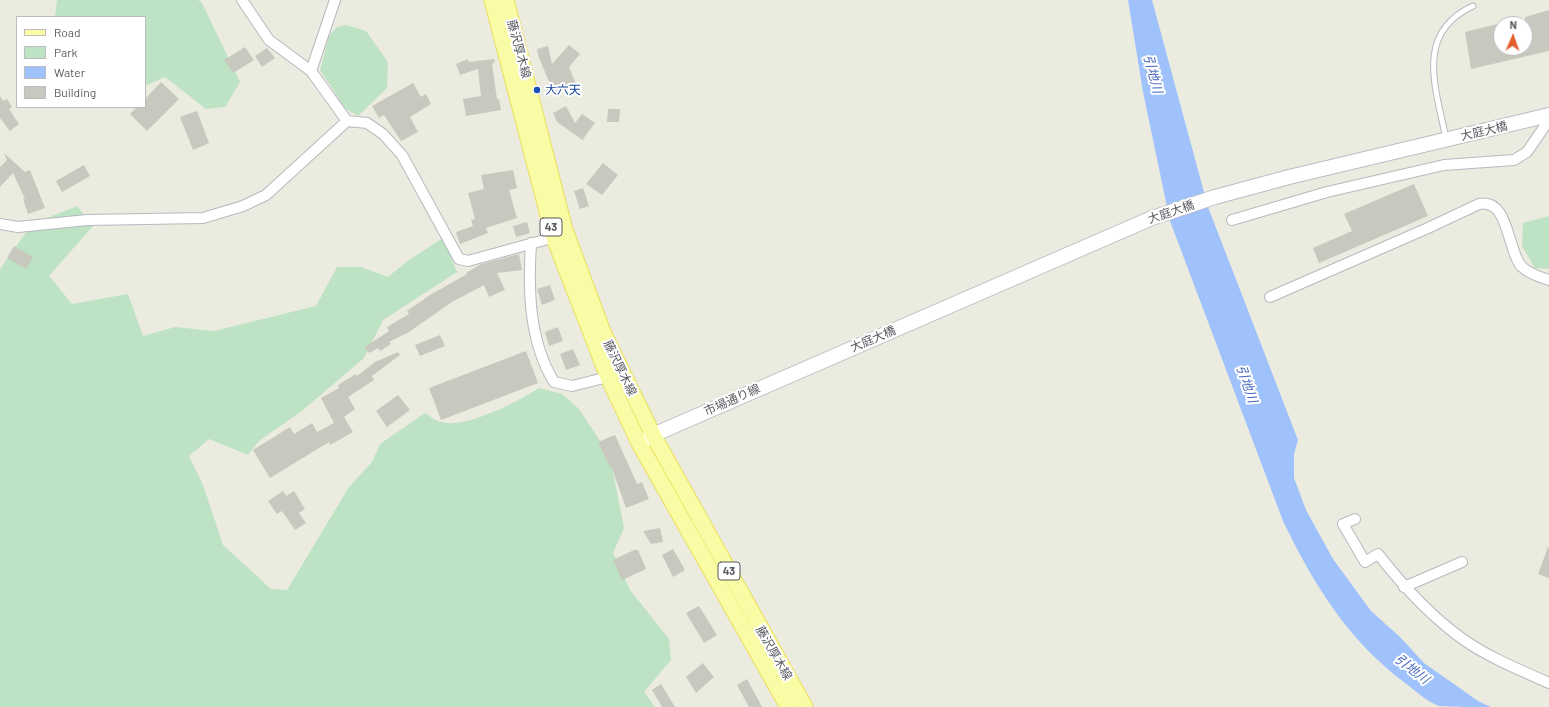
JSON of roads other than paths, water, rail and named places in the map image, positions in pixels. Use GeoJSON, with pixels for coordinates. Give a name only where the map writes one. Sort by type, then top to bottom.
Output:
{"type":"FeatureCollection","features":[{"type":"Feature","properties":{"kind":"main road","name":"藤沢厚木線"},"geometry":{"type":"LineString","coordinates":[[492,0],[560,236],[608,377],[639,443],[788,707]]}},
{"type":"Feature","properties":{"kind":"main road","name":"藤沢厚木線"},"geometry":{"type":"LineString","coordinates":[[506,0],[560,236],[603,332],[653,435],[805,707]]}},
{"type":"Feature","properties":{"kind":"street"},"geometry":{"type":"LineString","coordinates":[[242,0],[269,40],[311,71],[347,122]]}},
{"type":"Feature","properties":{"kind":"street"},"geometry":{"type":"LineString","coordinates":[[311,71],[335,0]]}},
{"type":"Feature","properties":{"kind":"street","name":"大庭大橋"},"geometry":{"type":"LineString","coordinates":[[811,365],[1152,218],[1215,197],[1289,177],[1549,115]]}},
{"type":"Feature","properties":{"kind":"street"},"geometry":{"type":"LineString","coordinates":[[1232,220],[1327,192],[1444,165],[1514,160],[1528,152],[1549,120]]}},
{"type":"Feature","properties":{"kind":"street"},"geometry":{"type":"LineString","coordinates":[[0,224],[18,227],[88,220],[203,218],[243,206],[266,195],[347,122],[366,123],[383,134],[402,155],[459,259],[468,261],[560,236]]}},
{"type":"Feature","properties":{"kind":"street"},"geometry":{"type":"LineString","coordinates":[[1270,297],[1479,204],[1485,203],[1491,204],[1503,219],[1516,257],[1521,265],[1538,276],[1549,280]]}},
{"type":"Feature","properties":{"kind":"street"},"geometry":{"type":"LineString","coordinates":[[531,243],[529,279],[535,336],[544,365],[554,382],[572,386],[608,377]]}},
{"type":"Feature","properties":{"kind":"street","name":"市場通り線"},"geometry":{"type":"LineString","coordinates":[[639,443],[653,435],[811,365]]}},
{"type":"Feature","properties":{"kind":"street"},"geometry":{"type":"LineString","coordinates":[[1356,519],[1344,524],[1361,556],[1366,562],[1378,554],[1404,587],[1436,618],[1464,640],[1486,653],[1549,683]]}},
{"type":"Feature","properties":{"kind":"street"},"geometry":{"type":"LineString","coordinates":[[1404,587],[1462,562]]}},
{"type":"Feature","properties":{"kind":"lane"},"geometry":{"type":"LineString","coordinates":[[1446,140],[1434,78],[1435,48],[1441,32],[1451,19],[1459,12],[1473,6]]}},
{"type":"Feature","properties":{"kind":"water","name":"引地川"},"geometry":{"type":"Polygon","coordinates":[[[1128,0],[1152,0],[1208,207],[1298,440],[1294,454],[1294,478],[1306,510],[1333,559],[1371,611],[1400,637],[1424,663],[1478,701],[1491,707],[1439,706],[1423,697],[1388,669],[1368,651],[1336,612],[1321,591],[1295,545],[1283,521],[1170,221],[1143,92],[1128,0]]]}},
{"type":"Feature","properties":{"kind":"place","name":"大六天"},"geometry":{"type":"Point","coordinates":[537,90]}}]}
